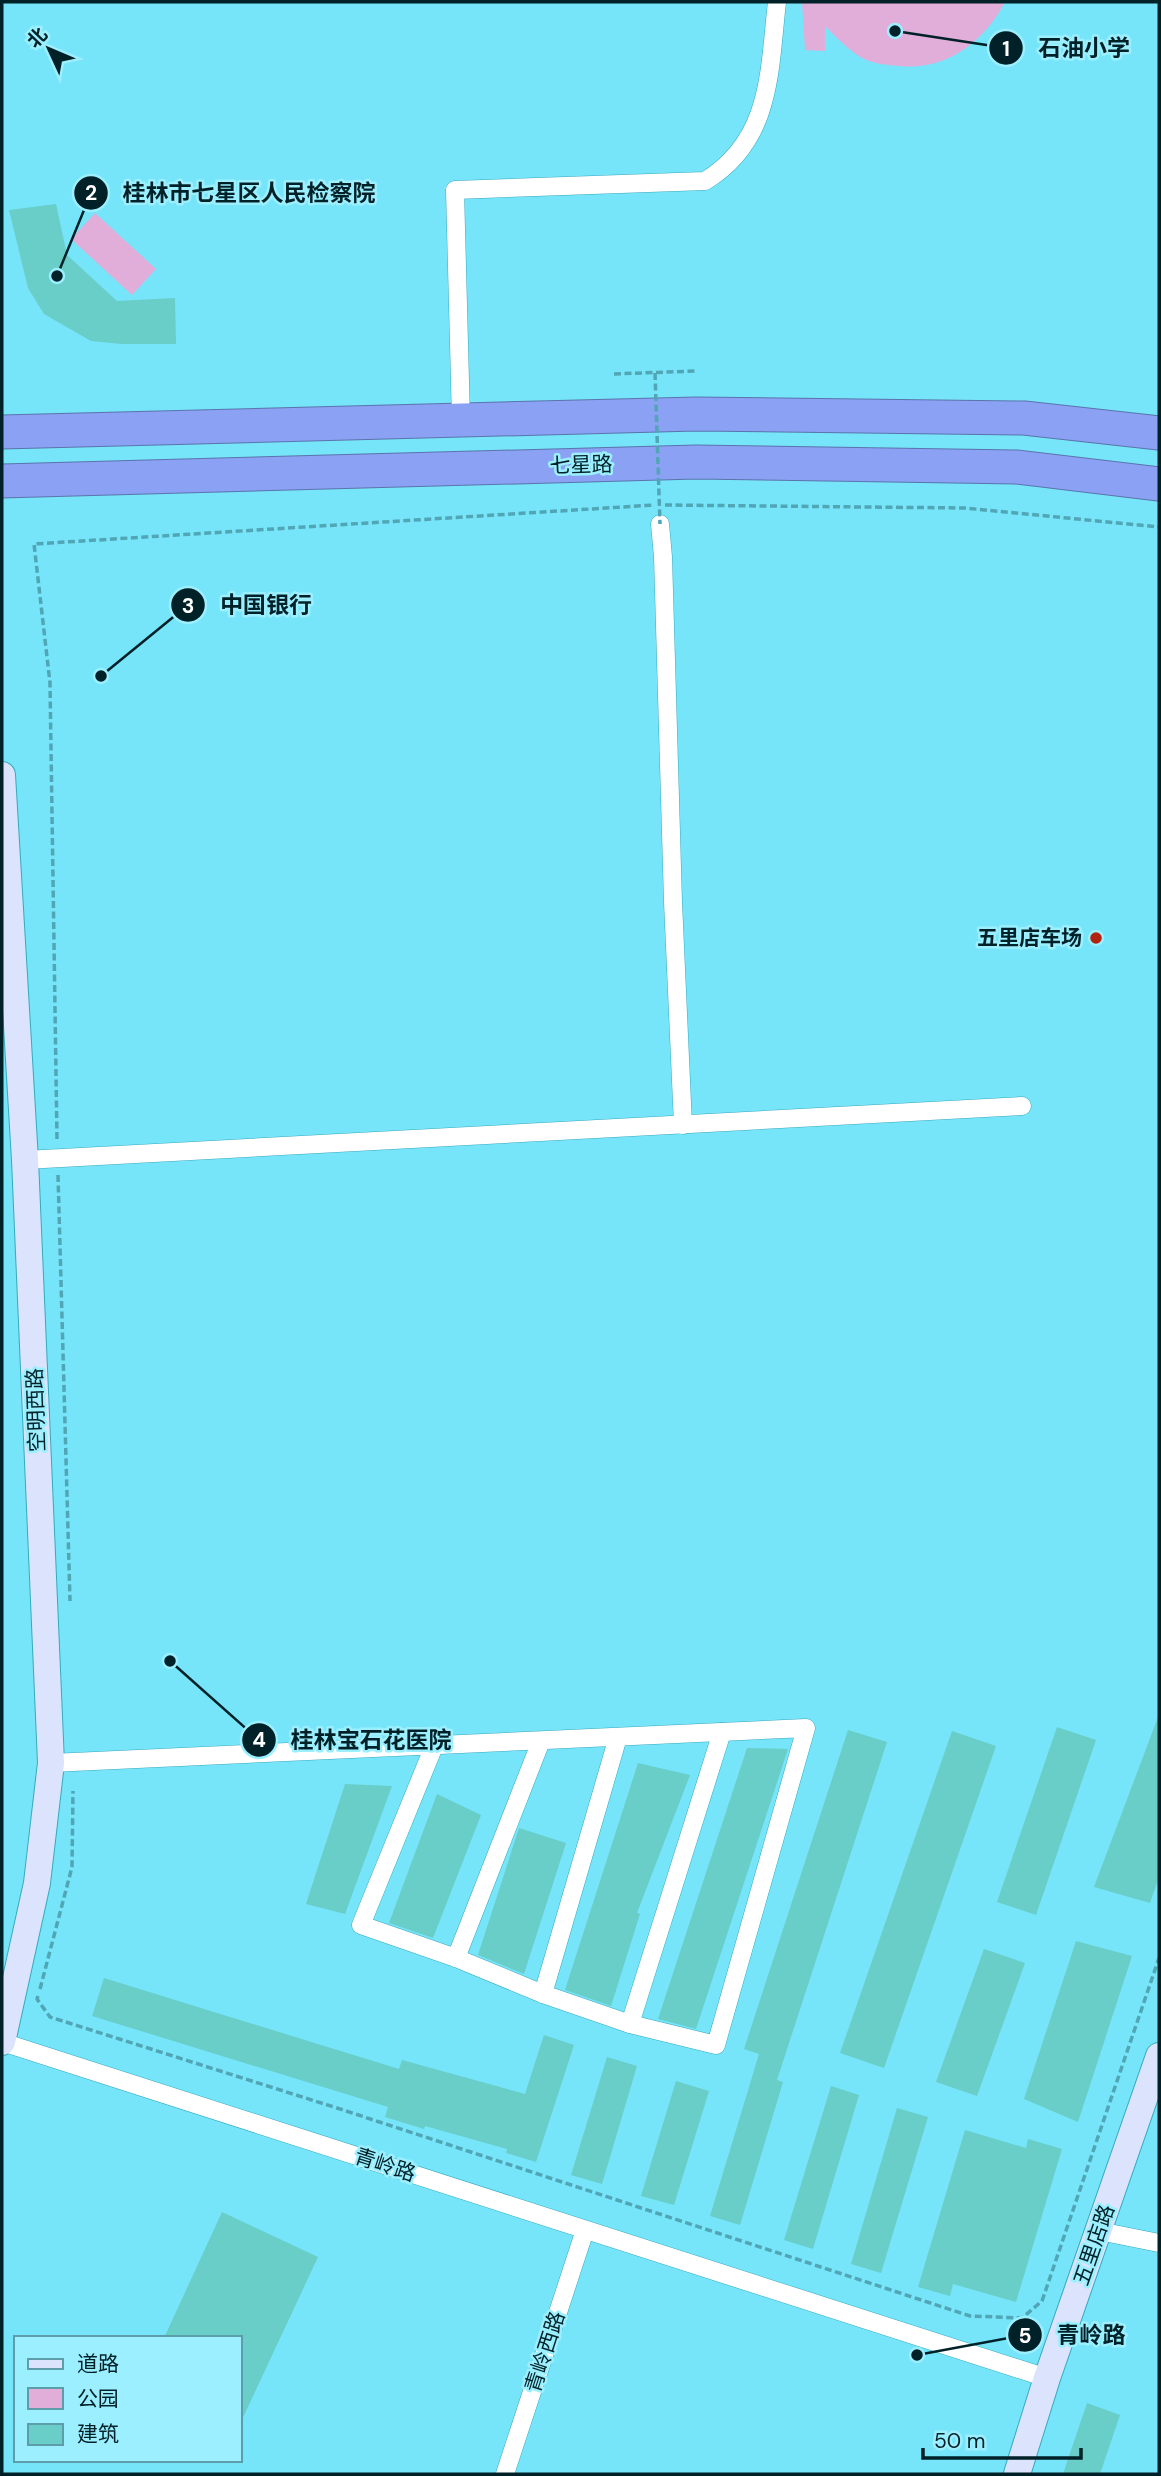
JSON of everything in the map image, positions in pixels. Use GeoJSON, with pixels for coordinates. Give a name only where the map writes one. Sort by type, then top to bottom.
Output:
{"type":"FeatureCollection","features":[{"type":"Feature","properties":{"kind":"highway"},"geometry":{"type":"LineString","coordinates":[[2,432],[696,414],[1024,418],[1159,433]]}},
{"type":"Feature","properties":{"kind":"highway","name":"七星路"},"geometry":{"type":"LineString","coordinates":[[2,481],[696,462],[1016,467],[1159,484]]}},
{"type":"Feature","properties":{"kind":"main road","name":"空明西路"},"geometry":{"type":"LineString","coordinates":[[2,775],[62,1762],[2,2042]]}},
{"type":"Feature","properties":{"kind":"main road","name":"五里店路"},"geometry":{"type":"LineString","coordinates":[[1017,2474],[1047,2378],[1159,2056]]}},
{"type":"Feature","properties":{"kind":"street"},"geometry":{"type":"LineString","coordinates":[[461,420],[455,190],[705,181],[739,152],[752,134],[762,112],[777,2]]}},
{"type":"Feature","properties":{"kind":"street"},"geometry":{"type":"LineString","coordinates":[[660,524],[683,1125]]}},
{"type":"Feature","properties":{"kind":"street"},"geometry":{"type":"LineString","coordinates":[[25,1160],[1022,1106]]}},
{"type":"Feature","properties":{"kind":"street"},"geometry":{"type":"LineString","coordinates":[[62,1762],[806,1728],[716,2045],[630,2024],[361,1925],[434,1746]]}},
{"type":"Feature","properties":{"kind":"street"},"geometry":{"type":"LineString","coordinates":[[630,2024],[722,1732]]}},
{"type":"Feature","properties":{"kind":"street"},"geometry":{"type":"LineString","coordinates":[[543,1994],[618,1737]]}},
{"type":"Feature","properties":{"kind":"street"},"geometry":{"type":"LineString","coordinates":[[456,1958],[541,1741]]}},
{"type":"Feature","properties":{"kind":"street","name":"青岭路"},"geometry":{"type":"LineString","coordinates":[[2,2042],[1047,2378]]}},
{"type":"Feature","properties":{"kind":"street","name":"青岭西路"},"geometry":{"type":"LineString","coordinates":[[505,2474],[584,2230]]}},
{"type":"Feature","properties":{"kind":"street"},"geometry":{"type":"LineString","coordinates":[[1099,2231],[1159,2243]]}},
{"type":"Feature","properties":{"kind":"path"},"geometry":{"type":"LineString","coordinates":[[614,374],[695,371]]}},
{"type":"Feature","properties":{"kind":"path"},"geometry":{"type":"LineString","coordinates":[[655,373],[660,524]]}},
{"type":"Feature","properties":{"kind":"path"},"geometry":{"type":"LineString","coordinates":[[622,506],[694,504]]}},
{"type":"Feature","properties":{"kind":"path"},"geometry":{"type":"LineString","coordinates":[[70,1612],[57,1158],[50,683],[34,544],[622,506],[694,504],[965,508],[1159,527]]}},
{"type":"Feature","properties":{"kind":"path"},"geometry":{"type":"LineString","coordinates":[[62,1762],[72,1867],[37,1999],[50,2017],[970,2316],[1022,2318],[1042,2301],[1159,1958]]}},
{"type":"Feature","properties":{"kind":"green space"},"geometry":{"type":"Polygon","coordinates":[[[802,2],[1005,2],[986,30],[962,51],[932,64],[899,66],[876,63],[857,55],[825,26],[825,51],[805,50],[802,2]]]}},
{"type":"Feature","properties":{"kind":"green space"},"geometry":{"type":"Polygon","coordinates":[[[95,213],[156,269],[132,295],[71,239],[95,213]]]}},
{"type":"Feature","properties":{"kind":"building"},"geometry":{"type":"Polygon","coordinates":[[[56,204],[67,255],[117,301],[175,298],[176,344],[91,341],[44,314],[28,288],[9,210],[56,204]]]}},
{"type":"Feature","properties":{"kind":"building"},"geometry":{"type":"Polygon","coordinates":[[[1158,1717],[1159,1877],[1150,1903],[1094,1887],[1158,1717]]]}},
{"type":"Feature","properties":{"kind":"building"},"geometry":{"type":"Polygon","coordinates":[[[1057,1727],[1096,1740],[1036,1915],[997,1902],[1057,1727]]]}},
{"type":"Feature","properties":{"kind":"building"},"geometry":{"type":"Polygon","coordinates":[[[848,1730],[887,1742],[777,2080],[783,2082],[740,2225],[710,2216],[759,2054],[744,2049],[848,1730]]]}},
{"type":"Feature","properties":{"kind":"building"},"geometry":{"type":"Polygon","coordinates":[[[952,1731],[996,1746],[884,2068],[840,2053],[952,1731]]]}},
{"type":"Feature","properties":{"kind":"building"},"geometry":{"type":"Polygon","coordinates":[[[747,1748],[788,1749],[696,2029],[658,2019],[747,1748]]]}},
{"type":"Feature","properties":{"kind":"building"},"geometry":{"type":"Polygon","coordinates":[[[638,1763],[690,1775],[637,1913],[640,1914],[611,2006],[565,1990],[638,1763]]]}},
{"type":"Feature","properties":{"kind":"building"},"geometry":{"type":"Polygon","coordinates":[[[345,1784],[392,1786],[345,1914],[306,1904],[345,1784]]]}},
{"type":"Feature","properties":{"kind":"building"},"geometry":{"type":"Polygon","coordinates":[[[437,1794],[481,1815],[433,1938],[389,1923],[437,1794]]]}},
{"type":"Feature","properties":{"kind":"building"},"geometry":{"type":"Polygon","coordinates":[[[519,1828],[566,1843],[524,1974],[478,1955],[519,1828]]]}},
{"type":"Feature","properties":{"kind":"building"},"geometry":{"type":"Polygon","coordinates":[[[1076,1941],[1132,1956],[1078,2122],[1024,2099],[1076,1941]]]}},
{"type":"Feature","properties":{"kind":"building"},"geometry":{"type":"Polygon","coordinates":[[[984,1949],[1025,1963],[977,2096],[936,2082],[984,1949]]]}},
{"type":"Feature","properties":{"kind":"building"},"geometry":{"type":"Polygon","coordinates":[[[104,1978],[399,2069],[402,2060],[525,2094],[544,2035],[574,2045],[536,2162],[506,2153],[507,2149],[385,2117],[388,2107],[92,2016],[104,1978]]]}},
{"type":"Feature","properties":{"kind":"building"},"geometry":{"type":"Polygon","coordinates":[[[607,2057],[637,2066],[602,2184],[571,2175],[607,2057]]]}},
{"type":"Feature","properties":{"kind":"building"},"geometry":{"type":"Polygon","coordinates":[[[676,2081],[709,2091],[674,2205],[641,2196],[676,2081]]]}},
{"type":"Feature","properties":{"kind":"building"},"geometry":{"type":"Polygon","coordinates":[[[831,2086],[859,2095],[813,2249],[784,2240],[831,2086]]]}},
{"type":"Feature","properties":{"kind":"building"},"geometry":{"type":"Polygon","coordinates":[[[897,2108],[928,2117],[881,2273],[851,2264],[897,2108]]]}},
{"type":"Feature","properties":{"kind":"building"},"geometry":{"type":"Polygon","coordinates":[[[965,2130],[1026,2148],[1028,2139],[1062,2149],[1016,2302],[953,2284],[950,2296],[918,2287],[965,2130]]]}},
{"type":"Feature","properties":{"kind":"building"},"geometry":{"type":"Polygon","coordinates":[[[222,2212],[318,2257],[242,2420],[242,2336],[165,2336],[222,2212]]]}},
{"type":"Feature","properties":{"kind":"building"},"geometry":{"type":"Polygon","coordinates":[[[1087,2403],[1120,2415],[1100,2474],[1063,2474],[1087,2403]]]}},
{"type":"Feature","properties":{"kind":"place","name":"石油小学"},"geometry":{"type":"Point","coordinates":[895,31]}},
{"type":"Feature","properties":{"kind":"place","name":"桂林市七星区人民检察院"},"geometry":{"type":"Point","coordinates":[57,276]}},
{"type":"Feature","properties":{"kind":"place","name":"中国银行"},"geometry":{"type":"Point","coordinates":[101,676]}},
{"type":"Feature","properties":{"kind":"place","name":"五里店车场"},"geometry":{"type":"Point","coordinates":[1096,938]}},
{"type":"Feature","properties":{"kind":"place","name":"桂林宝石花医院"},"geometry":{"type":"Point","coordinates":[170,1661]}},
{"type":"Feature","properties":{"kind":"place","name":"青岭路"},"geometry":{"type":"Point","coordinates":[917,2355]}}]}
